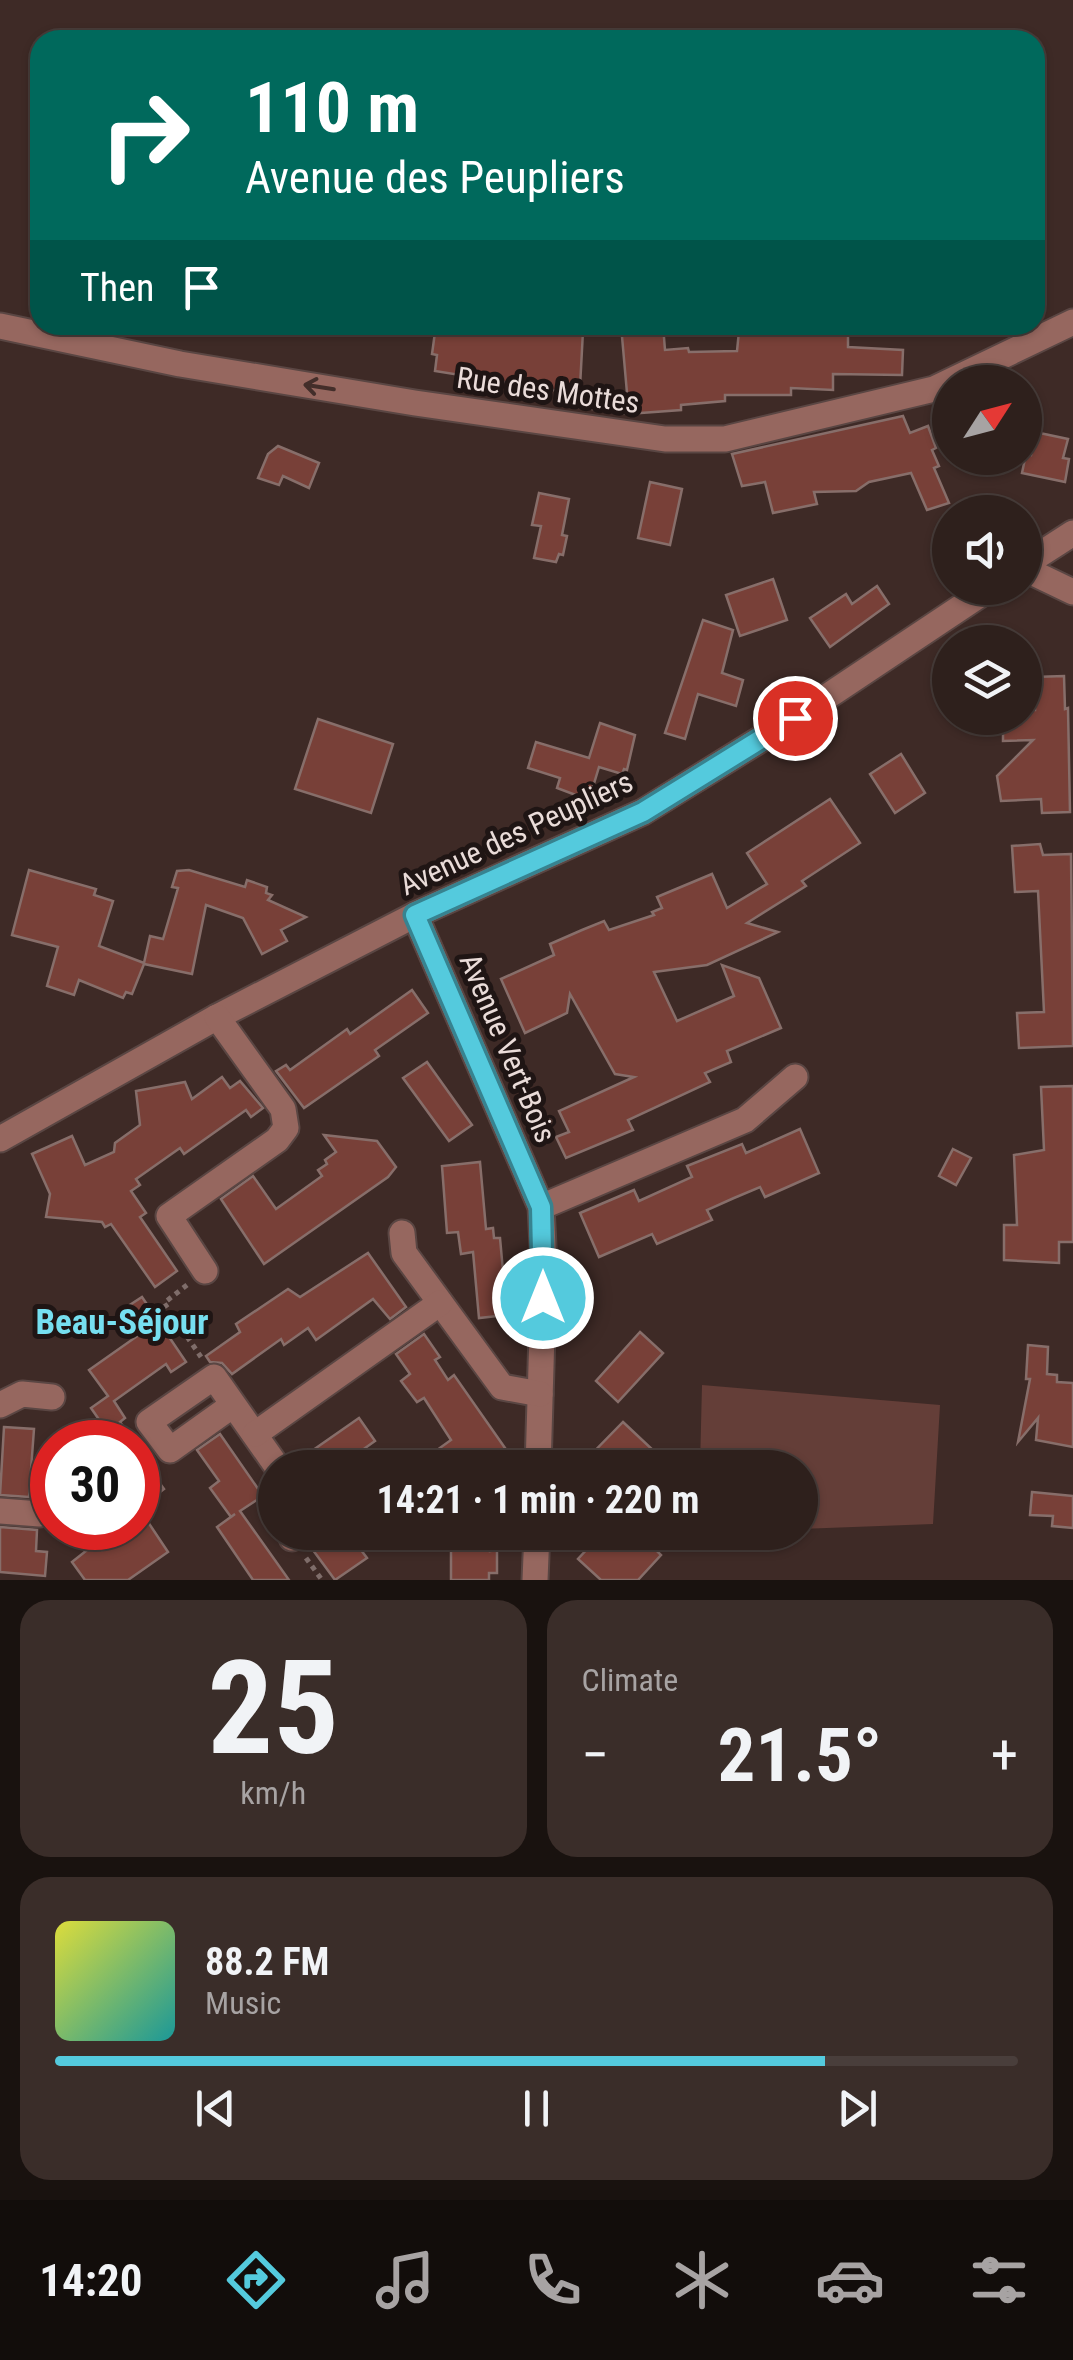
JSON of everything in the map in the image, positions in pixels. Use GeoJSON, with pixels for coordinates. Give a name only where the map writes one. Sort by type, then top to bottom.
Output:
{"type":"FeatureCollection","features":[{"type":"Feature","properties":{"kind":"street","name":"Rue des Mottes"},"geometry":{"type":"LineString","coordinates":[[43,335],[180,364],[415,404],[664,439],[725,439],[934,389],[1073,322]]}},
{"type":"Feature","properties":{"kind":"street","name":"Rue des Mottes"},"geometry":{"type":"LineString","coordinates":[[0,326],[30,332]]}},
{"type":"Feature","properties":{"kind":"street"},"geometry":{"type":"LineString","coordinates":[[1042,555],[1073,533]]}},
{"type":"Feature","properties":{"kind":"street"},"geometry":{"type":"LineString","coordinates":[[1042,576],[1073,592]]}},
{"type":"Feature","properties":{"kind":"street","name":"Avenue des Peupliers"},"geometry":{"type":"LineString","coordinates":[[0,1139],[217,1016],[415,915],[643,812],[795,718],[964,605]]}},
{"type":"Feature","properties":{"kind":"street","name":"Avenue Vert-Bois"},"geometry":{"type":"LineString","coordinates":[[415,915],[541,1207],[544,1265],[538,1450]]}},
{"type":"Feature","properties":{"kind":"street"},"geometry":{"type":"LineString","coordinates":[[204,1270],[170,1216],[277,1140],[286,1128],[284,1109],[217,1016]]}},
{"type":"Feature","properties":{"kind":"street"},"geometry":{"type":"LineString","coordinates":[[541,1207],[745,1120],[795,1077]]}},
{"type":"Feature","properties":{"kind":"street"},"geometry":{"type":"LineString","coordinates":[[402,1233],[404,1253],[502,1387],[540,1394]]}},
{"type":"Feature","properties":{"kind":"street"},"geometry":{"type":"LineString","coordinates":[[254,1434],[440,1303]]}},
{"type":"Feature","properties":{"kind":"street"},"geometry":{"type":"LineString","coordinates":[[233,1405],[170,1450],[149,1422],[214,1377],[265,1450]]}},
{"type":"Feature","properties":{"kind":"street"},"geometry":{"type":"LineString","coordinates":[[0,1406],[22,1394],[52,1396]]}},
{"type":"Feature","properties":{"kind":"street"},"geometry":{"type":"LineString","coordinates":[[0,1511],[30,1513]]}},
{"type":"Feature","properties":{"kind":"street"},"geometry":{"type":"LineString","coordinates":[[536,1580],[537,1550]]}},
{"type":"Feature","properties":{"kind":"path"},"geometry":{"type":"LineString","coordinates":[[204,1270],[164,1302],[214,1377]]}},
{"type":"Feature","properties":{"kind":"shaded area"},"geometry":{"type":"Polygon","coordinates":[[[702,1385],[940,1405],[933,1524],[818,1528],[818,1450],[700,1450],[702,1385]]]}},
{"type":"Feature","properties":{"kind":"building"},"geometry":{"type":"Polygon","coordinates":[[[435,335],[583,335],[580,387],[627,393],[622,335],[664,335],[665,350],[688,348],[689,352],[737,351],[739,335],[848,335],[848,347],[903,350],[902,375],[833,374],[833,390],[791,388],[791,395],[725,395],[725,401],[681,405],[681,410],[627,414],[557,404],[559,391],[435,371],[437,355],[432,354],[435,335]]]}},
{"type":"Feature","properties":{"kind":"building"},"geometry":{"type":"Polygon","coordinates":[[[903,416],[910,433],[928,426],[932,437],[932,475],[937,475],[946,495],[932,495],[932,508],[927,510],[911,473],[869,482],[856,491],[814,492],[817,504],[773,513],[765,482],[742,486],[732,454],[903,416]]]}},
{"type":"Feature","properties":{"kind":"building"},"geometry":{"type":"Polygon","coordinates":[[[1042,433],[1068,439],[1063,458],[1069,459],[1065,482],[1032,475],[1042,475],[1042,433]]]}},
{"type":"Feature","properties":{"kind":"building"},"geometry":{"type":"Polygon","coordinates":[[[278,446],[319,463],[309,488],[283,476],[279,485],[258,478],[268,454],[278,446]]]}},
{"type":"Feature","properties":{"kind":"building"},"geometry":{"type":"Polygon","coordinates":[[[650,482],[682,489],[670,545],[638,538],[650,482]]]}},
{"type":"Feature","properties":{"kind":"building"},"geometry":{"type":"Polygon","coordinates":[[[539,493],[569,499],[562,535],[567,536],[563,555],[559,554],[556,562],[534,558],[541,526],[532,525],[539,493]]]}},
{"type":"Feature","properties":{"kind":"building"},"geometry":{"type":"Polygon","coordinates":[[[773,579],[787,620],[740,636],[726,595],[773,579]]]}},
{"type":"Feature","properties":{"kind":"building"},"geometry":{"type":"Polygon","coordinates":[[[877,586],[889,604],[830,647],[810,618],[846,594],[852,604],[877,586]]]}},
{"type":"Feature","properties":{"kind":"building"},"geometry":{"type":"Polygon","coordinates":[[[703,620],[733,630],[722,673],[743,680],[736,706],[698,694],[685,739],[665,733],[703,620]]]}},
{"type":"Feature","properties":{"kind":"building"},"geometry":{"type":"Polygon","coordinates":[[[1064,676],[1070,812],[1042,813],[1041,799],[1001,801],[997,776],[1033,740],[1003,741],[1003,735],[1042,735],[1042,677],[1064,676]]]}},
{"type":"Feature","properties":{"kind":"building"},"geometry":{"type":"Polygon","coordinates":[[[318,719],[393,744],[371,813],[295,789],[318,719]]]}},
{"type":"Feature","properties":{"kind":"building"},"geometry":{"type":"Polygon","coordinates":[[[600,723],[635,735],[627,770],[622,774],[599,767],[589,800],[557,788],[560,778],[528,768],[536,742],[589,758],[600,723]]]}},
{"type":"Feature","properties":{"kind":"building"},"geometry":{"type":"Polygon","coordinates":[[[901,754],[925,793],[895,813],[870,774],[901,754]]]}},
{"type":"Feature","properties":{"kind":"building"},"geometry":{"type":"Polygon","coordinates":[[[830,799],[860,843],[802,881],[806,886],[747,923],[778,932],[707,965],[654,972],[677,1021],[734,996],[722,965],[759,978],[781,1028],[727,1051],[731,1062],[705,1073],[710,1082],[628,1120],[633,1130],[566,1158],[556,1137],[569,1132],[559,1111],[634,1077],[615,1074],[570,994],[567,1013],[525,1033],[501,979],[554,955],[550,944],[582,930],[604,921],[609,930],[654,915],[652,912],[662,908],[657,897],[712,874],[727,908],[767,884],[747,853],[830,799]]]}},
{"type":"Feature","properties":{"kind":"building"},"geometry":{"type":"Polygon","coordinates":[[[1040,844],[1043,855],[1071,854],[1073,1046],[1019,1048],[1017,1013],[1044,1012],[1038,891],[1015,892],[1012,846],[1040,844]]]}},
{"type":"Feature","properties":{"kind":"building"},"geometry":{"type":"Polygon","coordinates":[[[29,870],[96,889],[94,895],[113,901],[99,946],[144,963],[150,936],[163,939],[178,888],[172,887],[177,871],[189,870],[245,887],[247,880],[267,887],[266,893],[272,895],[268,900],[306,917],[281,930],[287,941],[262,954],[243,918],[206,905],[192,974],[144,964],[132,994],[126,992],[123,998],[79,980],[74,995],[47,986],[58,947],[12,935],[29,870]]]}},
{"type":"Feature","properties":{"kind":"building"},"geometry":{"type":"Polygon","coordinates":[[[412,990],[428,1013],[375,1050],[379,1056],[304,1108],[276,1071],[286,1065],[290,1070],[347,1029],[350,1034],[412,990]]]}},
{"type":"Feature","properties":{"kind":"building"},"geometry":{"type":"Polygon","coordinates":[[[427,1062],[472,1125],[449,1141],[403,1078],[427,1062]]]}},
{"type":"Feature","properties":{"kind":"building"},"geometry":{"type":"Polygon","coordinates":[[[222,1077],[230,1088],[240,1081],[263,1108],[251,1117],[246,1110],[184,1154],[180,1148],[136,1179],[140,1185],[131,1191],[146,1213],[140,1217],[177,1271],[155,1287],[111,1224],[105,1227],[102,1222],[46,1217],[50,1194],[32,1154],[72,1136],[85,1165],[114,1152],[115,1143],[140,1125],[136,1091],[185,1082],[192,1099],[222,1077]]]}},
{"type":"Feature","properties":{"kind":"building"},"geometry":{"type":"Polygon","coordinates":[[[1073,1086],[1073,1242],[1059,1242],[1059,1263],[1004,1260],[1004,1225],[1017,1225],[1014,1155],[1044,1150],[1041,1087],[1073,1086]]]}},
{"type":"Feature","properties":{"kind":"building"},"geometry":{"type":"Polygon","coordinates":[[[800,1129],[819,1173],[765,1197],[760,1187],[734,1198],[707,1210],[712,1220],[657,1244],[652,1234],[599,1257],[580,1213],[634,1190],[639,1201],[692,1177],[687,1166],[742,1144],[746,1153],[800,1129]]]}},
{"type":"Feature","properties":{"kind":"building"},"geometry":{"type":"Polygon","coordinates":[[[324,1135],[377,1141],[396,1167],[388,1177],[264,1264],[221,1199],[253,1176],[276,1209],[322,1176],[318,1170],[336,1152],[324,1135]]]}},
{"type":"Feature","properties":{"kind":"building"},"geometry":{"type":"Polygon","coordinates":[[[953,1149],[971,1158],[956,1185],[939,1176],[953,1149]]]}},
{"type":"Feature","properties":{"kind":"building"},"geometry":{"type":"Polygon","coordinates":[[[480,1162],[486,1229],[493,1228],[494,1238],[500,1238],[507,1315],[479,1318],[473,1252],[461,1254],[458,1232],[447,1233],[442,1166],[480,1162]]]}},
{"type":"Feature","properties":{"kind":"building"},"geometry":{"type":"Polygon","coordinates":[[[368,1253],[406,1307],[390,1319],[373,1299],[316,1340],[308,1328],[284,1345],[281,1339],[232,1374],[222,1363],[210,1362],[206,1356],[240,1332],[236,1324],[288,1289],[300,1297],[368,1253]]]}},
{"type":"Feature","properties":{"kind":"building"},"geometry":{"type":"Polygon","coordinates":[[[142,1297],[186,1362],[171,1372],[166,1364],[114,1401],[125,1418],[122,1420],[99,1420],[91,1408],[108,1396],[89,1370],[143,1332],[125,1308],[142,1297]]]}},
{"type":"Feature","properties":{"kind":"building"},"geometry":{"type":"Polygon","coordinates":[[[640,1332],[663,1353],[618,1402],[596,1381],[640,1332]]]}},
{"type":"Feature","properties":{"kind":"building"},"geometry":{"type":"Polygon","coordinates":[[[424,1334],[440,1357],[435,1360],[448,1380],[454,1375],[505,1448],[437,1450],[451,1440],[424,1398],[417,1402],[401,1381],[410,1374],[396,1354],[424,1334]]]}},
{"type":"Feature","properties":{"kind":"building"},"geometry":{"type":"Polygon","coordinates":[[[1028,1345],[1048,1347],[1047,1374],[1057,1375],[1057,1382],[1073,1383],[1073,1447],[1036,1440],[1038,1418],[1018,1442],[1030,1379],[1026,1379],[1028,1345]]]}},
{"type":"Feature","properties":{"kind":"building"},"geometry":{"type":"Polygon","coordinates":[[[359,1418],[375,1441],[362,1450],[313,1450],[359,1418]]]}},
{"type":"Feature","properties":{"kind":"building"},"geometry":{"type":"Polygon","coordinates":[[[623,1422],[653,1450],[596,1450],[623,1422]]]}},
{"type":"Feature","properties":{"kind":"building"},"geometry":{"type":"Polygon","coordinates":[[[4,1427],[30,1429],[29,1497],[0,1495],[4,1427]]]}},
{"type":"Feature","properties":{"kind":"building"},"geometry":{"type":"Polygon","coordinates":[[[220,1434],[258,1489],[258,1499],[240,1511],[258,1536],[258,1550],[268,1550],[289,1580],[253,1580],[217,1527],[231,1517],[210,1488],[219,1481],[197,1450],[220,1434]]]}},
{"type":"Feature","properties":{"kind":"building"},"geometry":{"type":"Polygon","coordinates":[[[1032,1492],[1073,1496],[1073,1528],[1052,1526],[1053,1516],[1030,1515],[1032,1492]]]}},
{"type":"Feature","properties":{"kind":"building"},"geometry":{"type":"Polygon","coordinates":[[[0,1527],[30,1529],[30,1550],[47,1552],[45,1576],[0,1572],[0,1527]]]}},
{"type":"Feature","properties":{"kind":"building"},"geometry":{"type":"Polygon","coordinates":[[[160,1540],[168,1552],[128,1580],[85,1580],[72,1562],[87,1550],[160,1550],[160,1540]]]}},
{"type":"Feature","properties":{"kind":"building"},"geometry":{"type":"Polygon","coordinates":[[[313,1550],[361,1550],[367,1558],[335,1580],[313,1550]]]}},
{"type":"Feature","properties":{"kind":"building"},"geometry":{"type":"Polygon","coordinates":[[[451,1550],[497,1550],[497,1573],[489,1573],[489,1580],[451,1580],[451,1550]]]}},
{"type":"Feature","properties":{"kind":"building"},"geometry":{"type":"Polygon","coordinates":[[[586,1550],[656,1550],[661,1555],[638,1580],[601,1580],[578,1559],[586,1550]]]}},
{"type":"Feature","properties":{"kind":"district","name":"Beau-Séjour"},"geometry":{"type":"Point","coordinates":[122,1322]}},
{"type":"Feature","properties":{"kind":"route"},"geometry":{"type":"LineString","coordinates":[[543,1298],[541,1207],[415,915],[643,812],[795,718]]}}]}
